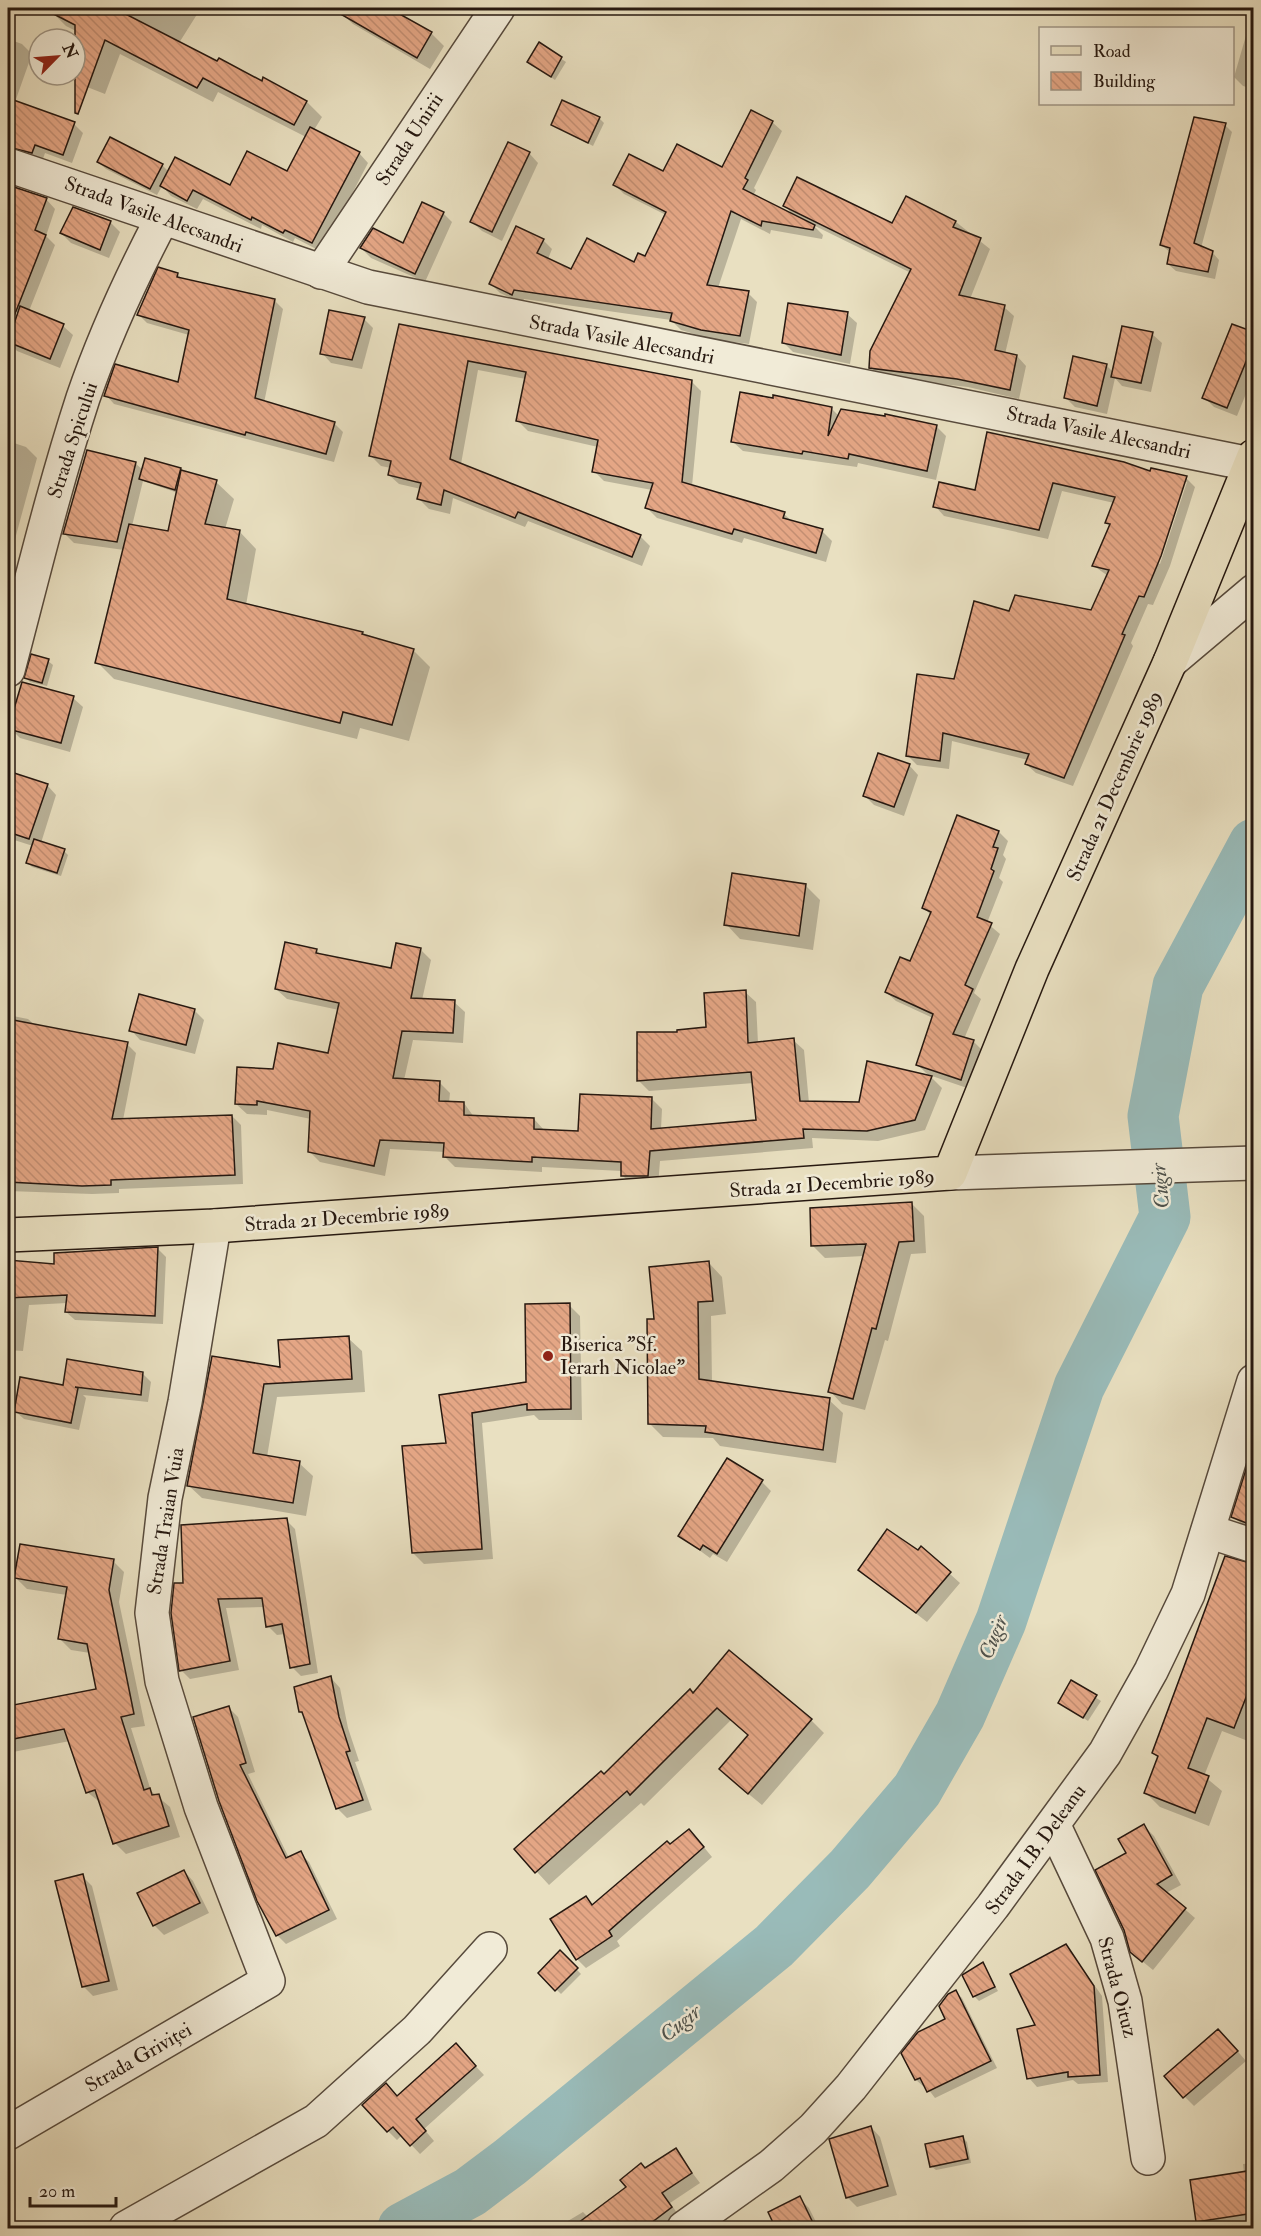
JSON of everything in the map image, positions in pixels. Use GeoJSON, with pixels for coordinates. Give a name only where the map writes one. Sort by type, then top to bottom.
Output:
{"type":"FeatureCollection","features":[{"type":"Feature","properties":{"kind":"main road","name":"Strada 21 Decembrie 1989"},"geometry":{"type":"LineString","coordinates":[[8,1235],[214,1226],[950,1173],[1032,969],[1170,662],[1249,477]]}},
{"type":"Feature","properties":{"kind":"street","name":"Strada Unirii"},"geometry":{"type":"LineString","coordinates":[[321,272],[498,8]]}},
{"type":"Feature","properties":{"kind":"street","name":"Strada Vasile Alecsandri"},"geometry":{"type":"LineString","coordinates":[[8,165],[128,204],[162,219],[321,272],[391,292],[922,396],[1249,477]]}},
{"type":"Feature","properties":{"kind":"street","name":"Strada Spicului"},"geometry":{"type":"LineString","coordinates":[[8,670],[17,599],[84,396],[126,293],[162,219]]}},
{"type":"Feature","properties":{"kind":"street"},"geometry":{"type":"LineString","coordinates":[[1170,662],[1254,591]]}},
{"type":"Feature","properties":{"kind":"street"},"geometry":{"type":"LineString","coordinates":[[950,1173],[1253,1163]]}},
{"type":"Feature","properties":{"kind":"street","name":"Strada Traian Vuia"},"geometry":{"type":"LineString","coordinates":[[214,1226],[186,1402],[165,1498],[152,1613],[162,1681],[198,1796],[268,1981]]}},
{"type":"Feature","properties":{"kind":"street","name":"Strada I.B. Deleanu"},"geometry":{"type":"LineString","coordinates":[[684,2229],[771,2166],[828,2112],[898,2029],[1105,1754],[1151,1671],[1188,1594],[1254,1381]]}},
{"type":"Feature","properties":{"kind":"street"},"geometry":{"type":"LineString","coordinates":[[1208,1531],[1254,1546]]}},
{"type":"Feature","properties":{"kind":"street","name":"Strada Oituz"},"geometry":{"type":"LineString","coordinates":[[1053,1826],[1107,1938],[1125,2001],[1148,2158]]}},
{"type":"Feature","properties":{"kind":"street"},"geometry":{"type":"LineString","coordinates":[[126,2229],[316,2121],[417,2030],[490,1949]]}},
{"type":"Feature","properties":{"kind":"street","name":"Strada Griviței"},"geometry":{"type":"LineString","coordinates":[[8,2133],[268,1981]]}},
{"type":"Feature","properties":{"kind":"building"},"geometry":{"type":"Polygon","coordinates":[[[42,8],[114,8],[217,61],[219,58],[262,81],[263,77],[307,101],[294,125],[203,78],[197,88],[105,40],[78,114],[75,113],[75,87],[87,87],[87,27],[75,27],[42,8]]]}},
{"type":"Feature","properties":{"kind":"building"},"geometry":{"type":"Polygon","coordinates":[[[330,8],[389,8],[432,32],[417,58],[330,8]]]}},
{"type":"Feature","properties":{"kind":"building"},"geometry":{"type":"Polygon","coordinates":[[[539,42],[562,57],[551,77],[527,62],[539,42]]]}},
{"type":"Feature","properties":{"kind":"building"},"geometry":{"type":"Polygon","coordinates":[[[8,98],[75,122],[63,155],[35,145],[32,153],[8,147],[8,98]]]}},
{"type":"Feature","properties":{"kind":"building"},"geometry":{"type":"Polygon","coordinates":[[[562,100],[600,117],[588,143],[551,125],[562,100]]]}},
{"type":"Feature","properties":{"kind":"building"},"geometry":{"type":"Polygon","coordinates":[[[751,110],[773,121],[745,178],[748,180],[743,189],[815,225],[813,230],[762,221],[761,226],[731,211],[707,285],[749,291],[740,336],[701,330],[670,321],[672,313],[514,290],[512,295],[489,284],[516,226],[544,239],[537,253],[571,269],[587,238],[634,262],[638,253],[645,256],[666,212],[613,185],[629,154],[663,171],[677,144],[722,167],[751,110]]]}},
{"type":"Feature","properties":{"kind":"building"},"geometry":{"type":"Polygon","coordinates":[[[1194,117],[1226,123],[1194,243],[1213,251],[1208,272],[1167,264],[1170,248],[1160,245],[1194,117]]]}},
{"type":"Feature","properties":{"kind":"building"},"geometry":{"type":"Polygon","coordinates":[[[310,127],[360,152],[312,243],[285,230],[283,233],[252,217],[251,220],[193,190],[187,201],[160,186],[175,157],[230,185],[247,151],[287,171],[310,127]]]}},
{"type":"Feature","properties":{"kind":"building"},"geometry":{"type":"Polygon","coordinates":[[[110,137],[163,164],[150,189],[97,162],[110,137]]]}},
{"type":"Feature","properties":{"kind":"building"},"geometry":{"type":"Polygon","coordinates":[[[508,142],[530,152],[492,232],[470,222],[508,142]]]}},
{"type":"Feature","properties":{"kind":"building"},"geometry":{"type":"Polygon","coordinates":[[[797,177],[892,223],[906,196],[956,221],[953,227],[981,238],[959,295],[1005,305],[995,350],[1017,355],[1010,390],[957,379],[869,368],[870,351],[911,269],[783,206],[797,177]]]}},
{"type":"Feature","properties":{"kind":"building"},"geometry":{"type":"Polygon","coordinates":[[[8,185],[47,198],[35,230],[46,235],[9,329],[8,185]]]}},
{"type":"Feature","properties":{"kind":"building"},"geometry":{"type":"Polygon","coordinates":[[[422,202],[444,212],[415,274],[360,248],[373,228],[403,243],[422,202]]]}},
{"type":"Feature","properties":{"kind":"building"},"geometry":{"type":"Polygon","coordinates":[[[73,207],[111,221],[100,250],[60,233],[73,207]]]}},
{"type":"Feature","properties":{"kind":"building"},"geometry":{"type":"Polygon","coordinates":[[[158,267],[178,273],[177,277],[275,299],[255,398],[335,422],[326,454],[246,432],[245,435],[104,396],[115,364],[178,382],[189,330],[137,315],[158,267]]]}},
{"type":"Feature","properties":{"kind":"building"},"geometry":{"type":"Polygon","coordinates":[[[788,303],[848,312],[841,355],[782,343],[788,303]]]}},
{"type":"Feature","properties":{"kind":"building"},"geometry":{"type":"Polygon","coordinates":[[[20,306],[64,324],[50,359],[8,342],[20,306]]]}},
{"type":"Feature","properties":{"kind":"building"},"geometry":{"type":"Polygon","coordinates":[[[329,310],[365,317],[352,360],[320,354],[329,310]]]}},
{"type":"Feature","properties":{"kind":"building"},"geometry":{"type":"Polygon","coordinates":[[[399,324],[692,380],[682,482],[785,512],[783,518],[823,529],[816,553],[734,529],[732,534],[645,508],[653,483],[592,472],[598,440],[516,421],[526,372],[468,361],[450,459],[641,535],[632,557],[518,512],[515,518],[444,490],[441,505],[417,499],[421,483],[388,475],[391,461],[369,456],[399,324]]]}},
{"type":"Feature","properties":{"kind":"building"},"geometry":{"type":"Polygon","coordinates":[[[1232,324],[1254,332],[1254,342],[1227,408],[1202,398],[1232,324]]]}},
{"type":"Feature","properties":{"kind":"building"},"geometry":{"type":"Polygon","coordinates":[[[1122,326],[1153,332],[1141,383],[1111,377],[1122,326]]]}},
{"type":"Feature","properties":{"kind":"building"},"geometry":{"type":"Polygon","coordinates":[[[1073,356],[1107,364],[1097,406],[1064,398],[1073,356]]]}},
{"type":"Feature","properties":{"kind":"building"},"geometry":{"type":"Polygon","coordinates":[[[740,392],[773,398],[773,395],[832,407],[828,436],[841,409],[885,416],[885,414],[937,425],[927,471],[849,454],[848,459],[731,442],[740,392]]]}},
{"type":"Feature","properties":{"kind":"building"},"geometry":{"type":"Polygon","coordinates":[[[987,432],[1124,462],[1150,471],[1151,468],[1187,476],[1161,556],[1144,597],[1139,596],[1122,634],[1125,635],[1064,778],[1025,764],[1029,754],[943,733],[940,761],[906,756],[917,674],[954,679],[974,601],[1009,611],[1015,595],[1091,610],[1109,570],[1092,566],[1110,524],[1105,523],[1115,497],[1053,483],[1039,530],[933,507],[939,482],[975,490],[987,432]]]}},
{"type":"Feature","properties":{"kind":"building"},"geometry":{"type":"Polygon","coordinates":[[[87,450],[136,462],[117,542],[63,534],[87,450]]]}},
{"type":"Feature","properties":{"kind":"building"},"geometry":{"type":"Polygon","coordinates":[[[145,458],[181,468],[175,490],[139,479],[145,458]]]}},
{"type":"Feature","properties":{"kind":"building"},"geometry":{"type":"Polygon","coordinates":[[[181,470],[217,480],[205,524],[240,530],[227,599],[363,632],[362,634],[414,649],[392,725],[343,712],[340,723],[95,663],[129,524],[168,531],[181,470]]]}},
{"type":"Feature","properties":{"kind":"building"},"geometry":{"type":"Polygon","coordinates":[[[31,654],[49,659],[42,683],[24,678],[31,654]]]}},
{"type":"Feature","properties":{"kind":"building"},"geometry":{"type":"Polygon","coordinates":[[[22,682],[74,696],[61,743],[8,729],[22,682]]]}},
{"type":"Feature","properties":{"kind":"building"},"geometry":{"type":"Polygon","coordinates":[[[878,753],[910,764],[894,807],[863,796],[878,753]]]}},
{"type":"Feature","properties":{"kind":"building"},"geometry":{"type":"Polygon","coordinates":[[[8,771],[48,784],[29,839],[8,832],[8,771]]]}},
{"type":"Feature","properties":{"kind":"building"},"geometry":{"type":"Polygon","coordinates":[[[957,815],[999,831],[993,847],[998,848],[991,869],[994,871],[977,917],[992,923],[965,985],[973,989],[953,1034],[974,1040],[961,1080],[916,1065],[933,1014],[885,992],[900,957],[910,961],[931,912],[922,908],[957,815]]]}},
{"type":"Feature","properties":{"kind":"building"},"geometry":{"type":"Polygon","coordinates":[[[34,839],[65,849],[57,873],[26,863],[34,839]]]}},
{"type":"Feature","properties":{"kind":"building"},"geometry":{"type":"Polygon","coordinates":[[[732,873],[806,884],[799,936],[724,925],[732,873]]]}},
{"type":"Feature","properties":{"kind":"building"},"geometry":{"type":"Polygon","coordinates":[[[285,942],[317,949],[316,953],[391,968],[396,943],[421,948],[411,998],[455,1000],[453,1033],[402,1031],[393,1078],[440,1081],[439,1101],[464,1102],[464,1115],[534,1118],[534,1129],[578,1131],[580,1094],[652,1097],[651,1129],[756,1120],[751,1072],[637,1081],[637,1032],[677,1032],[677,1030],[706,1027],[704,993],[746,990],[748,1043],[794,1038],[800,1101],[859,1102],[867,1061],[932,1076],[915,1120],[867,1131],[803,1129],[804,1138],[650,1151],[648,1176],[621,1176],[621,1162],[532,1157],[532,1162],[443,1157],[444,1143],[380,1140],[374,1166],[308,1152],[310,1111],[257,1101],[257,1105],[235,1104],[237,1067],[273,1069],[278,1043],[328,1053],[339,1003],[275,989],[285,942]]]}},
{"type":"Feature","properties":{"kind":"building"},"geometry":{"type":"Polygon","coordinates":[[[139,994],[195,1009],[186,1045],[129,1031],[139,994]]]}},
{"type":"Feature","properties":{"kind":"building"},"geometry":{"type":"Polygon","coordinates":[[[8,1019],[128,1042],[112,1119],[232,1115],[235,1175],[111,1180],[111,1185],[82,1186],[8,1182],[8,1019]]]}},
{"type":"Feature","properties":{"kind":"building"},"geometry":{"type":"Polygon","coordinates":[[[912,1202],[914,1241],[899,1242],[876,1329],[872,1328],[853,1399],[828,1392],[866,1244],[811,1246],[810,1208],[912,1202]]]}},
{"type":"Feature","properties":{"kind":"building"},"geometry":{"type":"Polygon","coordinates":[[[158,1247],[155,1316],[65,1312],[67,1295],[8,1298],[8,1260],[54,1264],[54,1253],[158,1247]]]}},
{"type":"Feature","properties":{"kind":"building"},"geometry":{"type":"Polygon","coordinates":[[[709,1261],[713,1301],[698,1302],[699,1379],[830,1398],[823,1450],[705,1432],[706,1426],[648,1424],[647,1319],[654,1319],[649,1267],[709,1261]]]}},
{"type":"Feature","properties":{"kind":"building"},"geometry":{"type":"Polygon","coordinates":[[[570,1303],[571,1409],[527,1410],[527,1404],[472,1413],[482,1549],[412,1553],[402,1446],[446,1443],[439,1395],[526,1382],[525,1304],[570,1303]]]}},
{"type":"Feature","properties":{"kind":"building"},"geometry":{"type":"Polygon","coordinates":[[[349,1336],[352,1379],[264,1384],[253,1453],[300,1461],[293,1503],[187,1486],[212,1356],[280,1367],[278,1340],[349,1336]]]}},
{"type":"Feature","properties":{"kind":"building"},"geometry":{"type":"Polygon","coordinates":[[[67,1359],[143,1372],[141,1395],[75,1387],[78,1388],[71,1423],[14,1412],[20,1377],[63,1385],[67,1359]]]}},
{"type":"Feature","properties":{"kind":"building"},"geometry":{"type":"Polygon","coordinates":[[[1254,1447],[1254,1526],[1231,1517],[1254,1447]]]}},
{"type":"Feature","properties":{"kind":"building"},"geometry":{"type":"Polygon","coordinates":[[[727,1458],[763,1480],[717,1554],[703,1545],[700,1550],[678,1536],[727,1458]]]}},
{"type":"Feature","properties":{"kind":"building"},"geometry":{"type":"Polygon","coordinates":[[[287,1518],[310,1664],[290,1668],[282,1624],[266,1627],[262,1598],[218,1599],[230,1661],[179,1671],[171,1613],[174,1583],[183,1583],[181,1525],[287,1518]]]}},
{"type":"Feature","properties":{"kind":"building"},"geometry":{"type":"Polygon","coordinates":[[[887,1529],[918,1550],[921,1546],[951,1572],[916,1613],[858,1570],[887,1529]]]}},
{"type":"Feature","properties":{"kind":"building"},"geometry":{"type":"Polygon","coordinates":[[[20,1544],[114,1559],[109,1590],[134,1714],[121,1717],[144,1790],[150,1788],[152,1795],[159,1794],[169,1826],[113,1844],[95,1790],[86,1793],[64,1729],[8,1740],[8,1706],[96,1689],[87,1644],[58,1639],[67,1587],[14,1578],[20,1544]]]}},
{"type":"Feature","properties":{"kind":"building"},"geometry":{"type":"Polygon","coordinates":[[[1225,1556],[1254,1564],[1254,1677],[1234,1728],[1207,1718],[1188,1768],[1209,1776],[1195,1813],[1144,1793],[1158,1756],[1152,1753],[1225,1556]]]}},
{"type":"Feature","properties":{"kind":"building"},"geometry":{"type":"Polygon","coordinates":[[[729,1650],[812,1719],[748,1794],[719,1769],[748,1735],[717,1708],[630,1795],[627,1791],[535,1873],[514,1849],[601,1771],[604,1774],[690,1689],[693,1693],[729,1650]]]}},
{"type":"Feature","properties":{"kind":"building"},"geometry":{"type":"Polygon","coordinates":[[[331,1676],[339,1717],[350,1751],[346,1752],[363,1800],[336,1809],[302,1712],[299,1712],[294,1687],[331,1676]]]}},
{"type":"Feature","properties":{"kind":"building"},"geometry":{"type":"Polygon","coordinates":[[[1071,1680],[1097,1695],[1083,1718],[1058,1703],[1071,1680]]]}},
{"type":"Feature","properties":{"kind":"building"},"geometry":{"type":"Polygon","coordinates":[[[229,1706],[246,1763],[240,1765],[286,1858],[301,1851],[329,1910],[276,1936],[257,1901],[219,1801],[193,1717],[229,1706]]]}},
{"type":"Feature","properties":{"kind":"building"},"geometry":{"type":"Polygon","coordinates":[[[1144,1824],[1172,1875],[1157,1884],[1186,1908],[1142,1962],[1130,1952],[1124,1930],[1095,1870],[1126,1853],[1118,1839],[1144,1824]]]}},
{"type":"Feature","properties":{"kind":"building"},"geometry":{"type":"Polygon","coordinates":[[[689,1829],[704,1847],[609,1931],[612,1936],[576,1960],[550,1919],[586,1896],[592,1905],[667,1841],[670,1844],[689,1829]]]}},
{"type":"Feature","properties":{"kind":"building"},"geometry":{"type":"Polygon","coordinates":[[[184,1870],[200,1903],[153,1926],[137,1893],[184,1870]]]}},
{"type":"Feature","properties":{"kind":"building"},"geometry":{"type":"Polygon","coordinates":[[[83,1874],[109,1981],[82,1987],[55,1881],[83,1874]]]}},
{"type":"Feature","properties":{"kind":"building"},"geometry":{"type":"Polygon","coordinates":[[[1066,1944],[1094,1986],[1100,2075],[1068,2077],[1068,2072],[1027,2079],[1017,2029],[1035,2025],[1010,1974],[1066,1944]]]}},
{"type":"Feature","properties":{"kind":"building"},"geometry":{"type":"Polygon","coordinates":[[[560,1950],[578,1968],[555,1991],[538,1973],[560,1950]]]}},
{"type":"Feature","properties":{"kind":"building"},"geometry":{"type":"Polygon","coordinates":[[[983,1962],[995,1987],[973,1997],[962,1975],[983,1962]]]}},
{"type":"Feature","properties":{"kind":"building"},"geometry":{"type":"Polygon","coordinates":[[[956,1990],[991,2061],[927,2092],[920,2078],[915,2080],[901,2053],[918,2032],[945,2019],[939,2006],[948,1994],[956,1990]]]}},
{"type":"Feature","properties":{"kind":"building"},"geometry":{"type":"Polygon","coordinates":[[[1218,2029],[1238,2051],[1183,2098],[1164,2076],[1218,2029]]]}},
{"type":"Feature","properties":{"kind":"building"},"geometry":{"type":"Polygon","coordinates":[[[456,2043],[476,2066],[416,2119],[426,2131],[410,2146],[393,2127],[387,2132],[362,2105],[386,2083],[397,2096],[456,2043]]]}},
{"type":"Feature","properties":{"kind":"building"},"geometry":{"type":"Polygon","coordinates":[[[871,2126],[888,2186],[846,2198],[829,2139],[871,2126]]]}},
{"type":"Feature","properties":{"kind":"building"},"geometry":{"type":"Polygon","coordinates":[[[963,2136],[968,2159],[930,2167],[925,2144],[963,2136]]]}},
{"type":"Feature","properties":{"kind":"building"},"geometry":{"type":"Polygon","coordinates":[[[676,2148],[692,2173],[662,2193],[672,2207],[643,2229],[570,2229],[626,2187],[620,2180],[641,2163],[645,2168],[676,2148]]]}},
{"type":"Feature","properties":{"kind":"building"},"geometry":{"type":"Polygon","coordinates":[[[1254,2170],[1254,2213],[1196,2222],[1190,2180],[1254,2170]]]}},
{"type":"Feature","properties":{"kind":"building"},"geometry":{"type":"Polygon","coordinates":[[[800,2196],[816,2229],[776,2229],[768,2212],[800,2196]]]}},
{"type":"Feature","properties":{"kind":"waterway","name":"Cugir"},"geometry":{"type":"LineString","coordinates":[[403,2228],[470,2192],[510,2162],[774,1946],[850,1869],[917,1790],[960,1715],[1001,1621],[1079,1387],[1165,1217],[1153,1116],[1178,986],[1254,844]]}},
{"type":"Feature","properties":{"kind":"place","name":"Biserica \"Sf. Ierarh Nicolae\""},"geometry":{"type":"Point","coordinates":[548,1356]}}]}
